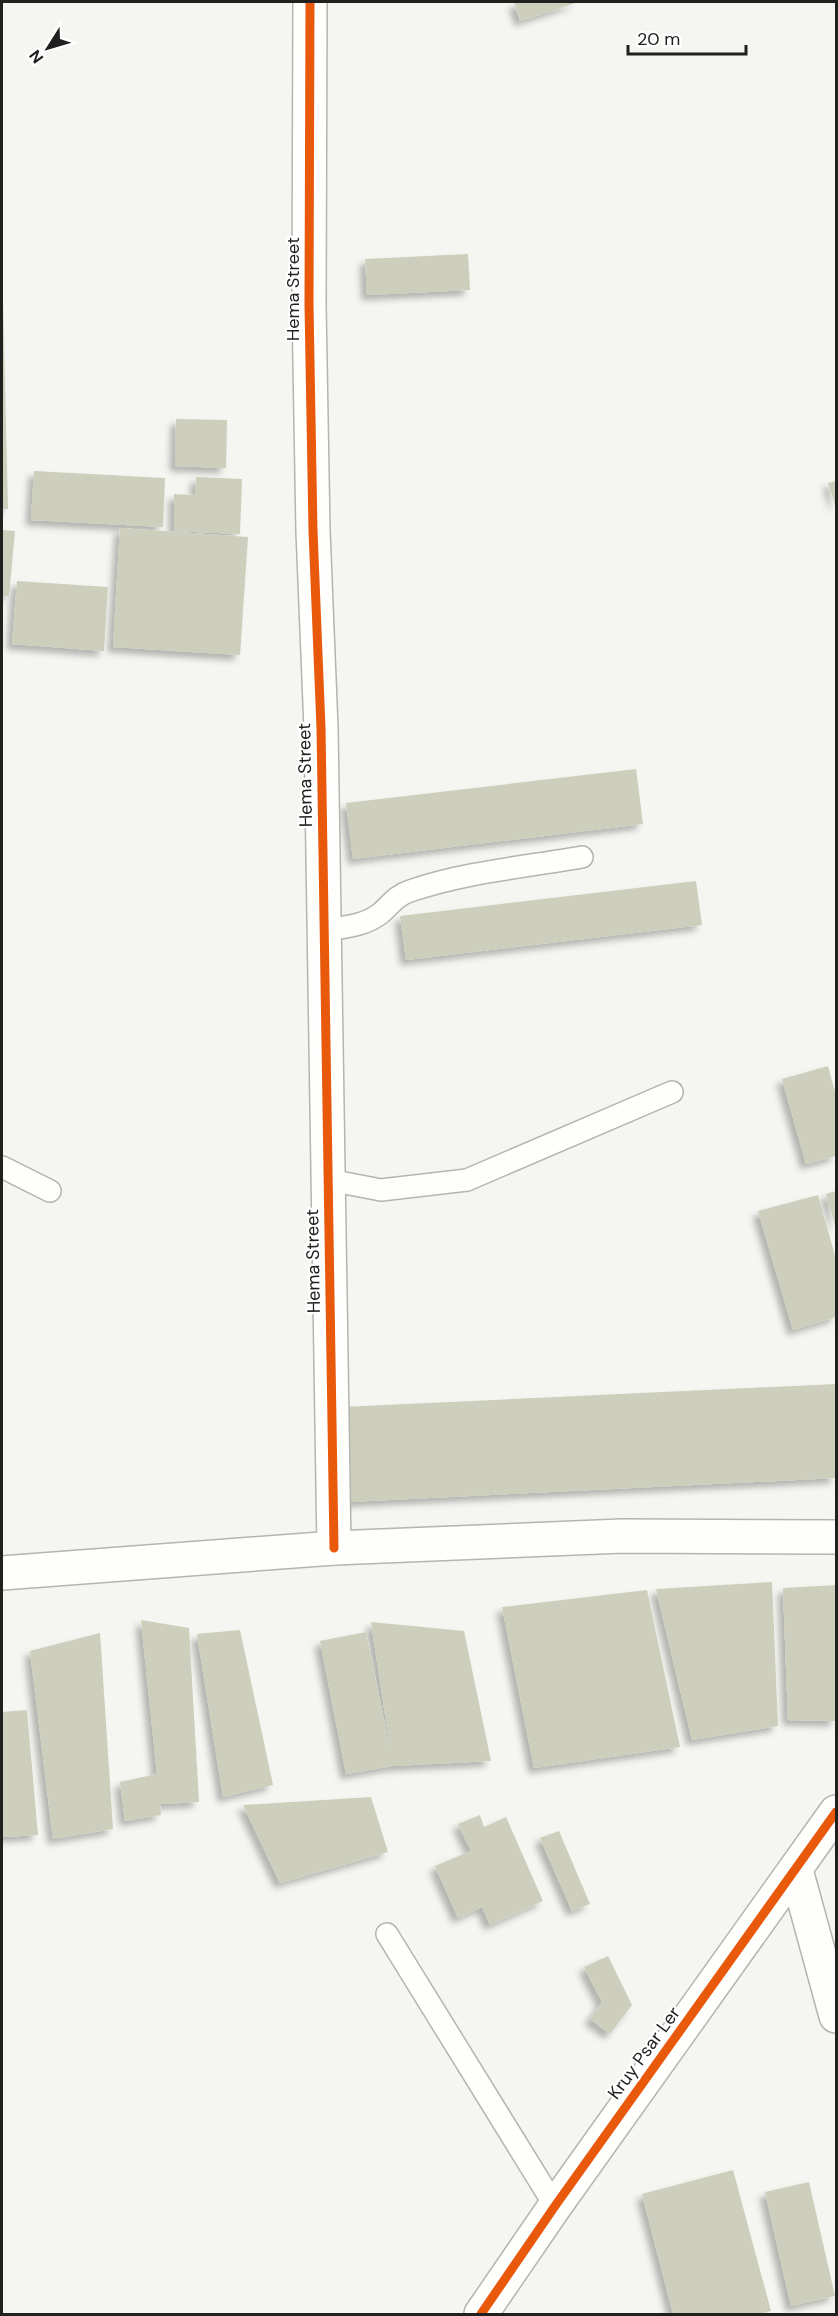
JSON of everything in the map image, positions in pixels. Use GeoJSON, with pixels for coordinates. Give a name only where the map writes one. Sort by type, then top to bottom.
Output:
{"type":"FeatureCollection","features":[{"type":"Feature","properties":{"kind":"main road","name":"Hema Street"},"geometry":{"type":"LineString","coordinates":[[310,2],[309,317],[312,531],[321,728],[334,1548]]}},
{"type":"Feature","properties":{"kind":"main road"},"geometry":{"type":"LineString","coordinates":[[2,1573],[334,1548],[622,1536],[837,1537]]}},
{"type":"Feature","properties":{"kind":"main road","name":"Kruy Psar Ler"},"geometry":{"type":"LineString","coordinates":[[481,2314],[555,2206],[837,1812]]}},
{"type":"Feature","properties":{"kind":"main road"},"geometry":{"type":"LineString","coordinates":[[796,1870],[837,2016]]}},
{"type":"Feature","properties":{"kind":"lane"},"geometry":{"type":"LineString","coordinates":[[325,930],[360,924],[380,914],[394,899],[407,891],[477,875],[582,857]]}},
{"type":"Feature","properties":{"kind":"lane"},"geometry":{"type":"LineString","coordinates":[[328,1180],[381,1190],[468,1180],[672,1092]]}},
{"type":"Feature","properties":{"kind":"lane"},"geometry":{"type":"LineString","coordinates":[[2,1167],[50,1191]]}},
{"type":"Feature","properties":{"kind":"lane"},"geometry":{"type":"LineString","coordinates":[[387,1934],[555,2206]]}},
{"type":"Feature","properties":{"kind":"building"},"geometry":{"type":"Polygon","coordinates":[[[514,2],[579,2],[520,21],[514,2]]]}},
{"type":"Feature","properties":{"kind":"building"},"geometry":{"type":"Polygon","coordinates":[[[468,254],[470,290],[367,295],[365,259],[468,254]]]}},
{"type":"Feature","properties":{"kind":"building"},"geometry":{"type":"Polygon","coordinates":[[[3,302],[8,509],[2,509],[3,302]]]}},
{"type":"Feature","properties":{"kind":"building"},"geometry":{"type":"Polygon","coordinates":[[[176,419],[227,420],[226,468],[175,466],[176,419]]]}},
{"type":"Feature","properties":{"kind":"building"},"geometry":{"type":"Polygon","coordinates":[[[34,471],[165,478],[163,527],[31,520],[34,471]]]}},
{"type":"Feature","properties":{"kind":"building"},"geometry":{"type":"Polygon","coordinates":[[[196,477],[242,479],[240,534],[174,531],[174,494],[195,495],[196,477]]]}},
{"type":"Feature","properties":{"kind":"building"},"geometry":{"type":"Polygon","coordinates":[[[836,481],[836,508],[828,483],[836,481]]]}},
{"type":"Feature","properties":{"kind":"building"},"geometry":{"type":"Polygon","coordinates":[[[120,528],[248,537],[240,655],[113,647],[120,528]]]}},
{"type":"Feature","properties":{"kind":"building"},"geometry":{"type":"Polygon","coordinates":[[[2,530],[15,531],[9,596],[2,596],[2,530]]]}},
{"type":"Feature","properties":{"kind":"building"},"geometry":{"type":"Polygon","coordinates":[[[17,581],[108,587],[104,651],[12,644],[17,581]]]}},
{"type":"Feature","properties":{"kind":"building"},"geometry":{"type":"Polygon","coordinates":[[[636,769],[643,824],[353,859],[346,803],[636,769]]]}},
{"type":"Feature","properties":{"kind":"building"},"geometry":{"type":"Polygon","coordinates":[[[696,881],[702,925],[406,960],[400,916],[696,881]]]}},
{"type":"Feature","properties":{"kind":"building"},"geometry":{"type":"Polygon","coordinates":[[[828,1066],[836,1095],[836,1156],[806,1164],[782,1079],[828,1066]]]}},
{"type":"Feature","properties":{"kind":"building"},"geometry":{"type":"Polygon","coordinates":[[[836,1191],[836,1229],[826,1194],[836,1191]]]}},
{"type":"Feature","properties":{"kind":"building"},"geometry":{"type":"Polygon","coordinates":[[[818,1195],[836,1259],[836,1317],[793,1330],[758,1211],[818,1195]]]}},
{"type":"Feature","properties":{"kind":"building"},"geometry":{"type":"Polygon","coordinates":[[[836,1384],[836,1478],[347,1502],[342,1407],[836,1384]]]}},
{"type":"Feature","properties":{"kind":"building"},"geometry":{"type":"Polygon","coordinates":[[[772,1582],[778,1726],[692,1740],[656,1589],[772,1582]]]}},
{"type":"Feature","properties":{"kind":"building"},"geometry":{"type":"Polygon","coordinates":[[[836,1585],[836,1721],[788,1720],[783,1588],[836,1585]]]}},
{"type":"Feature","properties":{"kind":"building"},"geometry":{"type":"Polygon","coordinates":[[[647,1590],[680,1747],[534,1768],[502,1607],[647,1590]]]}},
{"type":"Feature","properties":{"kind":"building"},"geometry":{"type":"Polygon","coordinates":[[[141,1620],[189,1628],[199,1802],[160,1804],[161,1815],[125,1821],[120,1782],[157,1774],[141,1620]]]}},
{"type":"Feature","properties":{"kind":"building"},"geometry":{"type":"Polygon","coordinates":[[[371,1622],[464,1631],[491,1761],[392,1766],[346,1774],[320,1641],[366,1632],[391,1754],[371,1622]]]}},
{"type":"Feature","properties":{"kind":"building"},"geometry":{"type":"Polygon","coordinates":[[[240,1630],[273,1785],[223,1797],[197,1634],[240,1630]]]}},
{"type":"Feature","properties":{"kind":"building"},"geometry":{"type":"Polygon","coordinates":[[[100,1633],[113,1829],[53,1839],[30,1651],[100,1633]]]}},
{"type":"Feature","properties":{"kind":"building"},"geometry":{"type":"Polygon","coordinates":[[[27,1710],[38,1835],[2,1837],[2,1712],[27,1710]]]}},
{"type":"Feature","properties":{"kind":"building"},"geometry":{"type":"Polygon","coordinates":[[[371,1797],[388,1852],[280,1883],[243,1805],[371,1797]]]}},
{"type":"Feature","properties":{"kind":"building"},"geometry":{"type":"Polygon","coordinates":[[[480,1815],[484,1827],[506,1817],[543,1901],[490,1925],[482,1907],[458,1918],[435,1866],[471,1851],[458,1824],[480,1815]]]}},
{"type":"Feature","properties":{"kind":"building"},"geometry":{"type":"Polygon","coordinates":[[[559,1831],[590,1904],[572,1911],[540,1838],[559,1831]]]}},
{"type":"Feature","properties":{"kind":"building"},"geometry":{"type":"Polygon","coordinates":[[[608,1956],[632,2005],[610,2034],[590,2019],[602,2002],[584,1967],[608,1956]]]}},
{"type":"Feature","properties":{"kind":"building"},"geometry":{"type":"Polygon","coordinates":[[[733,2170],[771,2311],[759,2314],[673,2314],[642,2194],[733,2170]]]}},
{"type":"Feature","properties":{"kind":"building"},"geometry":{"type":"Polygon","coordinates":[[[809,2182],[835,2296],[791,2306],[765,2192],[809,2182]]]}},
{"type":"Feature","properties":{"kind":"cycle path"},"geometry":{"type":"LineString","coordinates":[[310,2],[309,305],[313,531],[321,728],[334,1548]]}},
{"type":"Feature","properties":{"kind":"cycle path"},"geometry":{"type":"LineString","coordinates":[[481,2314],[555,2206],[836,1812]]}}]}
